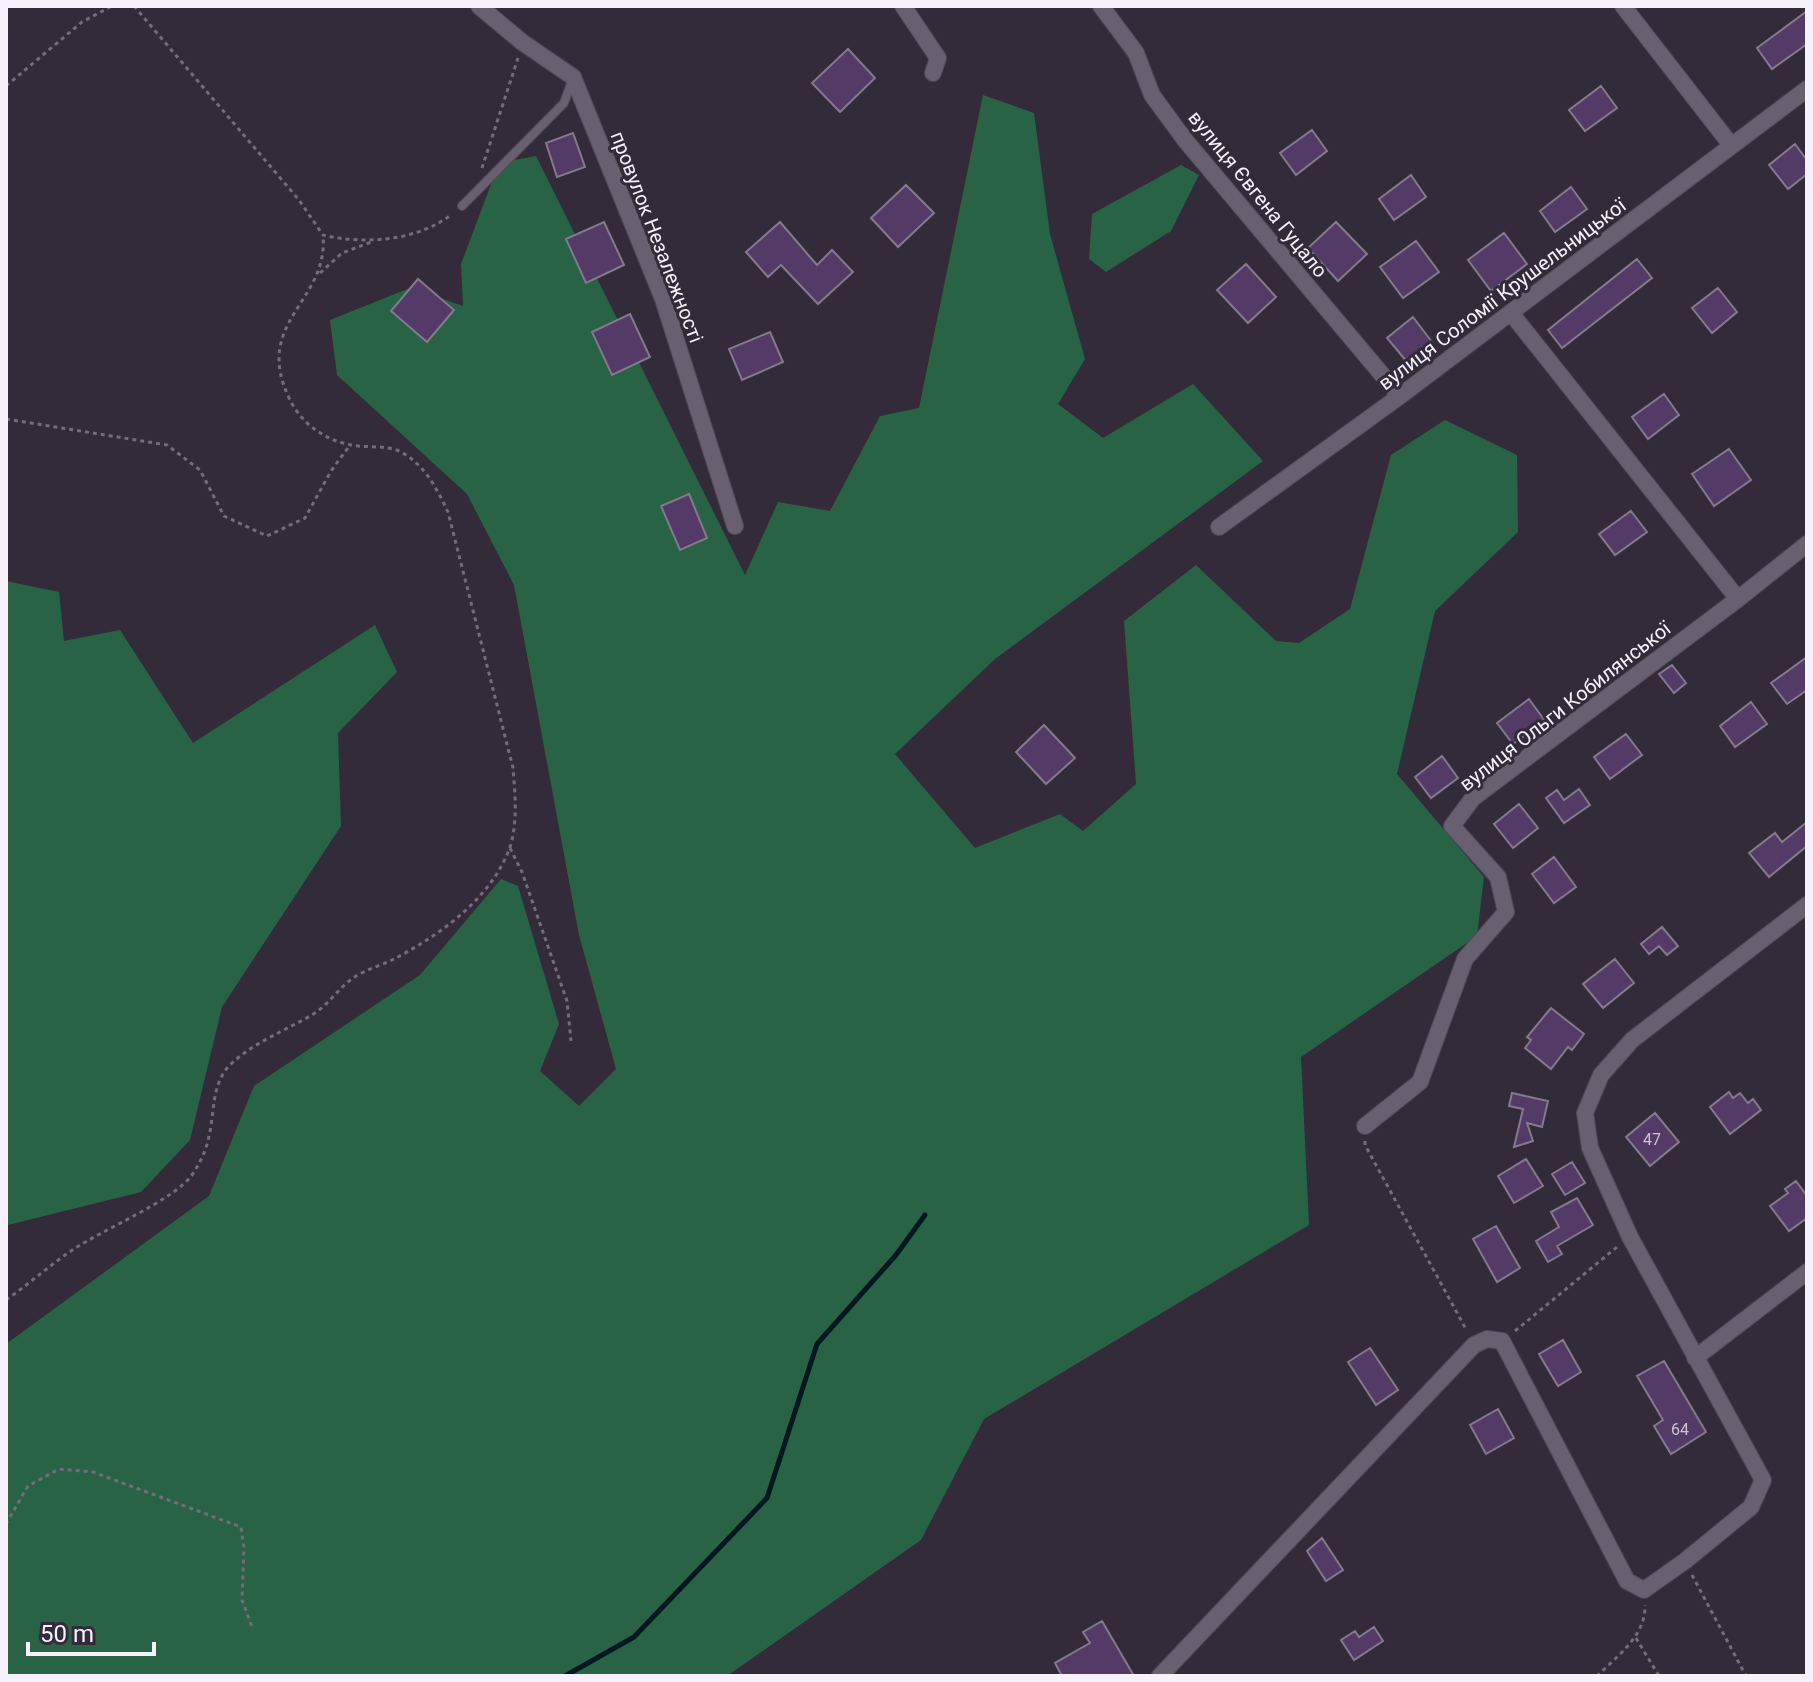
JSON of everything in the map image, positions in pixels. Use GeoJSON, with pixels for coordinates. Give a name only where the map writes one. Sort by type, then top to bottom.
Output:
{"type":"FeatureCollection","features":[{"type":"Feature","properties":{"kind":"street"},"geometry":{"type":"LineString","coordinates":[[479,6],[522,42],[573,77]]}},
{"type":"Feature","properties":{"kind":"street"},"geometry":{"type":"LineString","coordinates":[[903,6],[938,58],[933,73]]}},
{"type":"Feature","properties":{"kind":"street","name":"вулиця Євгена Гуцало"},"geometry":{"type":"LineString","coordinates":[[1101,6],[1136,53],[1152,95],[1185,140],[1400,396]]}},
{"type":"Feature","properties":{"kind":"street"},"geometry":{"type":"LineString","coordinates":[[1623,6],[1731,145]]}},
{"type":"Feature","properties":{"kind":"street","name":"провулок Незалежності"},"geometry":{"type":"LineString","coordinates":[[573,77],[663,299],[735,526]]}},
{"type":"Feature","properties":{"kind":"street","name":"вулиця Соломії Крушельницької"},"geometry":{"type":"LineString","coordinates":[[1219,527],[1400,396],[1807,89]]}},
{"type":"Feature","properties":{"kind":"street"},"geometry":{"type":"LineString","coordinates":[[1511,313],[1738,599]]}},
{"type":"Feature","properties":{"kind":"street","name":"вулиця Ольги Кобилянської"},"geometry":{"type":"LineString","coordinates":[[1365,1126],[1420,1082],[1465,959],[1506,912],[1498,877],[1452,826],[1473,798],[1807,544]]}},
{"type":"Feature","properties":{"kind":"street"},"geometry":{"type":"LineString","coordinates":[[1160,1676],[1474,1345],[1487,1339],[1502,1341],[1627,1581],[1644,1590],[1751,1507],[1763,1480],[1630,1237],[1590,1148],[1585,1113],[1601,1075],[1632,1040],[1807,905]]}},
{"type":"Feature","properties":{"kind":"street"},"geometry":{"type":"LineString","coordinates":[[1695,1358],[1807,1272]]}},
{"type":"Feature","properties":{"kind":"lane"},"geometry":{"type":"LineString","coordinates":[[462,206],[564,103],[573,77]]}},
{"type":"Feature","properties":{"kind":"path"},"geometry":{"type":"LineString","coordinates":[[6,86],[82,22],[112,6]]}},
{"type":"Feature","properties":{"kind":"path"},"geometry":{"type":"LineString","coordinates":[[134,6],[299,200],[323,235],[324,248],[317,276]]}},
{"type":"Feature","properties":{"kind":"path"},"geometry":{"type":"LineString","coordinates":[[479,175],[522,42]]}},
{"type":"Feature","properties":{"kind":"path"},"geometry":{"type":"LineString","coordinates":[[6,1300],[72,1250],[171,1194],[189,1179],[203,1159],[210,1136],[215,1091],[229,1065],[251,1047],[318,1011],[353,978],[431,938],[454,921],[497,871],[510,847],[516,810],[513,768],[448,512],[435,485],[414,462],[398,451],[350,445],[314,429],[300,416],[283,383],[279,363],[280,343],[286,325],[317,276],[342,253],[378,240],[429,228],[462,206]]}},
{"type":"Feature","properties":{"kind":"path"},"geometry":{"type":"LineString","coordinates":[[323,235],[343,240],[378,240]]}},
{"type":"Feature","properties":{"kind":"path"},"geometry":{"type":"LineString","coordinates":[[6,419],[167,445],[200,470],[224,516],[267,536],[305,518],[331,471],[350,445]]}},
{"type":"Feature","properties":{"kind":"path"},"geometry":{"type":"LineString","coordinates":[[510,847],[522,872],[567,1001],[571,1041]]}},
{"type":"Feature","properties":{"kind":"path"},"geometry":{"type":"LineString","coordinates":[[1365,1126],[1365,1145],[1474,1345]]}},
{"type":"Feature","properties":{"kind":"path"},"geometry":{"type":"LineString","coordinates":[[1502,1341],[1630,1237]]}},
{"type":"Feature","properties":{"kind":"path"},"geometry":{"type":"LineString","coordinates":[[6,1524],[28,1486],[59,1469],[93,1472],[241,1527],[244,1548],[242,1600],[252,1627]]}},
{"type":"Feature","properties":{"kind":"path"},"geometry":{"type":"LineString","coordinates":[[1685,1561],[1746,1676]]}},
{"type":"Feature","properties":{"kind":"path"},"geometry":{"type":"LineString","coordinates":[[1597,1676],[1636,1637],[1645,1614],[1644,1590]]}},
{"type":"Feature","properties":{"kind":"path"},"geometry":{"type":"LineString","coordinates":[[1636,1637],[1659,1676]]}},
{"type":"Feature","properties":{"kind":"green space"},"geometry":{"type":"Polygon","coordinates":[[[983,95],[1034,113],[1050,234],[1085,359],[1058,404],[1103,438],[1193,384],[1263,461],[995,659],[895,754],[975,848],[1060,814],[1083,831],[1136,784],[1124,621],[1196,565],[1276,641],[1299,643],[1350,609],[1391,455],[1445,420],[1517,455],[1518,532],[1435,611],[1397,774],[1484,877],[1477,936],[1301,1057],[1309,1225],[984,1419],[921,1540],[727,1676],[6,1676],[6,1344],[209,1196],[254,1086],[420,975],[501,879],[518,886],[559,1024],[540,1071],[579,1106],[616,1069],[579,935],[514,585],[467,494],[337,375],[330,320],[410,288],[463,306],[461,264],[499,163],[536,156],[745,575],[778,502],[830,511],[880,416],[919,408],[983,95]]]}},
{"type":"Feature","properties":{"kind":"green space"},"geometry":{"type":"Polygon","coordinates":[[[1181,165],[1199,175],[1171,231],[1106,272],[1089,259],[1092,214],[1181,165]]]}},
{"type":"Feature","properties":{"kind":"green space"},"geometry":{"type":"Polygon","coordinates":[[[6,581],[59,592],[64,641],[120,630],[193,743],[375,625],[397,672],[338,733],[341,826],[222,1007],[190,1140],[141,1192],[8,1225],[6,1221],[6,581]]]}},
{"type":"Feature","properties":{"kind":"building"},"geometry":{"type":"Polygon","coordinates":[[[1807,11],[1807,44],[1772,69],[1757,48],[1807,11]]]}},
{"type":"Feature","properties":{"kind":"building"},"geometry":{"type":"Polygon","coordinates":[[[848,49],[875,78],[840,112],[812,83],[848,49]]]}},
{"type":"Feature","properties":{"kind":"building"},"geometry":{"type":"Polygon","coordinates":[[[1601,86],[1617,108],[1585,131],[1569,110],[1601,86]]]}},
{"type":"Feature","properties":{"kind":"building"},"geometry":{"type":"Polygon","coordinates":[[[1312,130],[1327,151],[1296,175],[1280,153],[1312,130]]]}},
{"type":"Feature","properties":{"kind":"building"},"geometry":{"type":"Polygon","coordinates":[[[573,133],[585,167],[557,177],[546,143],[573,133]]]}},
{"type":"Feature","properties":{"kind":"building"},"geometry":{"type":"Polygon","coordinates":[[[1795,144],[1807,160],[1807,174],[1788,189],[1769,165],[1795,144]]]}},
{"type":"Feature","properties":{"kind":"building"},"geometry":{"type":"Polygon","coordinates":[[[1411,175],[1426,197],[1394,220],[1379,199],[1411,175]]]}},
{"type":"Feature","properties":{"kind":"building"},"geometry":{"type":"Polygon","coordinates":[[[906,185],[934,213],[898,247],[871,218],[906,185]]]}},
{"type":"Feature","properties":{"kind":"building"},"geometry":{"type":"Polygon","coordinates":[[[1571,187],[1587,209],[1555,232],[1540,211],[1571,187]]]}},
{"type":"Feature","properties":{"kind":"building"},"geometry":{"type":"Polygon","coordinates":[[[604,222],[624,265],[586,283],[566,239],[604,222]]]}},
{"type":"Feature","properties":{"kind":"building"},"geometry":{"type":"Polygon","coordinates":[[[780,222],[817,265],[832,250],[853,272],[818,304],[781,265],[768,277],[746,252],[780,222]]]}},
{"type":"Feature","properties":{"kind":"building"},"geometry":{"type":"Polygon","coordinates":[[[1336,222],[1367,254],[1338,281],[1308,248],[1336,222]]]}},
{"type":"Feature","properties":{"kind":"building"},"geometry":{"type":"Polygon","coordinates":[[[1504,233],[1527,264],[1491,291],[1468,260],[1504,233]]]}},
{"type":"Feature","properties":{"kind":"building"},"geometry":{"type":"Polygon","coordinates":[[[1416,241],[1439,272],[1403,298],[1380,267],[1416,241]]]}},
{"type":"Feature","properties":{"kind":"building"},"geometry":{"type":"Polygon","coordinates":[[[1637,259],[1652,278],[1562,348],[1548,330],[1637,259]]]}},
{"type":"Feature","properties":{"kind":"building"},"geometry":{"type":"Polygon","coordinates":[[[1246,264],[1276,297],[1248,323],[1217,290],[1246,264]]]}},
{"type":"Feature","properties":{"kind":"building"},"geometry":{"type":"Polygon","coordinates":[[[418,279],[454,310],[427,342],[391,311],[418,279]]]}},
{"type":"Feature","properties":{"kind":"building"},"geometry":{"type":"Polygon","coordinates":[[[1718,288],[1737,312],[1712,333],[1692,308],[1718,288]]]}},
{"type":"Feature","properties":{"kind":"building"},"geometry":{"type":"Polygon","coordinates":[[[630,314],[650,357],[612,375],[592,332],[630,314]]]}},
{"type":"Feature","properties":{"kind":"building"},"geometry":{"type":"Polygon","coordinates":[[[1413,317],[1432,342],[1407,362],[1387,338],[1413,317]]]}},
{"type":"Feature","properties":{"kind":"building"},"geometry":{"type":"Polygon","coordinates":[[[770,332],[783,362],[742,380],[729,349],[770,332]]]}},
{"type":"Feature","properties":{"kind":"building"},"geometry":{"type":"Polygon","coordinates":[[[1664,394],[1679,415],[1648,439],[1632,417],[1664,394]]]}},
{"type":"Feature","properties":{"kind":"building"},"geometry":{"type":"Polygon","coordinates":[[[1729,449],[1751,480],[1714,506],[1692,474],[1729,449]]]}},
{"type":"Feature","properties":{"kind":"building"},"geometry":{"type":"Polygon","coordinates":[[[689,494],[707,538],[680,550],[661,506],[689,494]]]}},
{"type":"Feature","properties":{"kind":"building"},"geometry":{"type":"Polygon","coordinates":[[[1631,511],[1647,532],[1615,555],[1599,534],[1631,511]]]}},
{"type":"Feature","properties":{"kind":"building"},"geometry":{"type":"Polygon","coordinates":[[[1807,657],[1807,690],[1787,704],[1771,683],[1807,657]]]}},
{"type":"Feature","properties":{"kind":"building"},"geometry":{"type":"Polygon","coordinates":[[[1672,665],[1686,683],[1674,693],[1659,674],[1672,665]]]}},
{"type":"Feature","properties":{"kind":"building"},"geometry":{"type":"Polygon","coordinates":[[[1529,699],[1545,721],[1513,744],[1497,723],[1529,699]]]}},
{"type":"Feature","properties":{"kind":"building"},"geometry":{"type":"Polygon","coordinates":[[[1751,702],[1767,724],[1735,747],[1720,726],[1751,702]]]}},
{"type":"Feature","properties":{"kind":"building"},"geometry":{"type":"Polygon","coordinates":[[[1044,725],[1075,758],[1046,784],[1016,752],[1044,725]]]}},
{"type":"Feature","properties":{"kind":"building"},"geometry":{"type":"Polygon","coordinates":[[[1626,734],[1642,755],[1610,779],[1594,757],[1626,734]]]}},
{"type":"Feature","properties":{"kind":"building"},"geometry":{"type":"Polygon","coordinates":[[[1442,756],[1458,778],[1431,798],[1415,777],[1442,756]]]}},
{"type":"Feature","properties":{"kind":"building"},"geometry":{"type":"Polygon","coordinates":[[[1579,789],[1590,805],[1564,823],[1546,798],[1557,790],[1564,800],[1579,789]]]}},
{"type":"Feature","properties":{"kind":"building"},"geometry":{"type":"Polygon","coordinates":[[[1519,804],[1538,828],[1513,848],[1494,824],[1519,804]]]}},
{"type":"Feature","properties":{"kind":"building"},"geometry":{"type":"Polygon","coordinates":[[[1807,822],[1807,846],[1769,877],[1749,853],[1775,833],[1782,842],[1807,822]]]}},
{"type":"Feature","properties":{"kind":"building"},"geometry":{"type":"Polygon","coordinates":[[[1554,857],[1576,887],[1554,903],[1532,874],[1554,857]]]}},
{"type":"Feature","properties":{"kind":"building"},"geometry":{"type":"Polygon","coordinates":[[[1662,927],[1678,946],[1667,955],[1659,946],[1649,954],[1641,944],[1662,927]]]}},
{"type":"Feature","properties":{"kind":"building"},"geometry":{"type":"Polygon","coordinates":[[[1615,959],[1634,983],[1603,1008],[1583,984],[1615,959]]]}},
{"type":"Feature","properties":{"kind":"building"},"geometry":{"type":"Polygon","coordinates":[[[1551,1008],[1584,1034],[1572,1050],[1568,1047],[1551,1069],[1525,1048],[1531,1040],[1527,1037],[1551,1008]]]}},
{"type":"Feature","properties":{"kind":"building"},"geometry":{"type":"Polygon","coordinates":[[[1729,1092],[1733,1098],[1740,1093],[1748,1103],[1753,1099],[1761,1110],[1730,1134],[1710,1107],[1729,1092]]]}},
{"type":"Feature","properties":{"kind":"building"},"geometry":{"type":"Polygon","coordinates":[[[1512,1093],[1548,1101],[1542,1127],[1527,1123],[1533,1141],[1514,1147],[1523,1109],[1509,1106],[1512,1093]]]}},
{"type":"Feature","properties":{"kind":"building"},"geometry":{"type":"Polygon","coordinates":[[[1655,1113],[1679,1142],[1650,1166],[1626,1137],[1655,1113]]]}},
{"type":"Feature","properties":{"kind":"building"},"geometry":{"type":"Polygon","coordinates":[[[1526,1159],[1543,1186],[1514,1203],[1498,1176],[1526,1159]]]}},
{"type":"Feature","properties":{"kind":"building"},"geometry":{"type":"Polygon","coordinates":[[[1572,1162],[1585,1183],[1565,1195],[1552,1174],[1572,1162]]]}},
{"type":"Feature","properties":{"kind":"building"},"geometry":{"type":"Polygon","coordinates":[[[1796,1181],[1807,1196],[1807,1218],[1789,1231],[1770,1206],[1788,1193],[1785,1189],[1796,1181]]]}},
{"type":"Feature","properties":{"kind":"building"},"geometry":{"type":"Polygon","coordinates":[[[1577,1198],[1593,1225],[1557,1246],[1562,1254],[1548,1262],[1536,1241],[1559,1227],[1551,1212],[1577,1198]]]}},
{"type":"Feature","properties":{"kind":"building"},"geometry":{"type":"Polygon","coordinates":[[[1496,1226],[1520,1268],[1497,1282],[1473,1239],[1496,1226]]]}},
{"type":"Feature","properties":{"kind":"building"},"geometry":{"type":"Polygon","coordinates":[[[1563,1340],[1581,1372],[1558,1386],[1539,1354],[1563,1340]]]}},
{"type":"Feature","properties":{"kind":"building"},"geometry":{"type":"Polygon","coordinates":[[[1370,1348],[1398,1390],[1376,1405],[1348,1362],[1370,1348]]]}},
{"type":"Feature","properties":{"kind":"building"},"geometry":{"type":"Polygon","coordinates":[[[1664,1361],[1706,1432],[1671,1454],[1654,1426],[1663,1420],[1637,1376],[1664,1361]]]}},
{"type":"Feature","properties":{"kind":"building"},"geometry":{"type":"Polygon","coordinates":[[[1498,1409],[1514,1438],[1486,1454],[1470,1425],[1498,1409]]]}},
{"type":"Feature","properties":{"kind":"building"},"geometry":{"type":"Polygon","coordinates":[[[1322,1538],[1343,1570],[1326,1581],[1307,1551],[1322,1538]]]}},
{"type":"Feature","properties":{"kind":"building"},"geometry":{"type":"Polygon","coordinates":[[[1102,1621],[1134,1676],[1062,1676],[1055,1663],[1090,1643],[1083,1632],[1102,1621]]]}},
{"type":"Feature","properties":{"kind":"building"},"geometry":{"type":"Polygon","coordinates":[[[1374,1627],[1383,1641],[1354,1660],[1341,1640],[1355,1631],[1359,1637],[1374,1627]]]}},
{"type":"Feature","properties":{"kind":"waterway"},"geometry":{"type":"LineString","coordinates":[[565,1676],[634,1637],[767,1498],[817,1344],[896,1255],[925,1215]]}}]}
